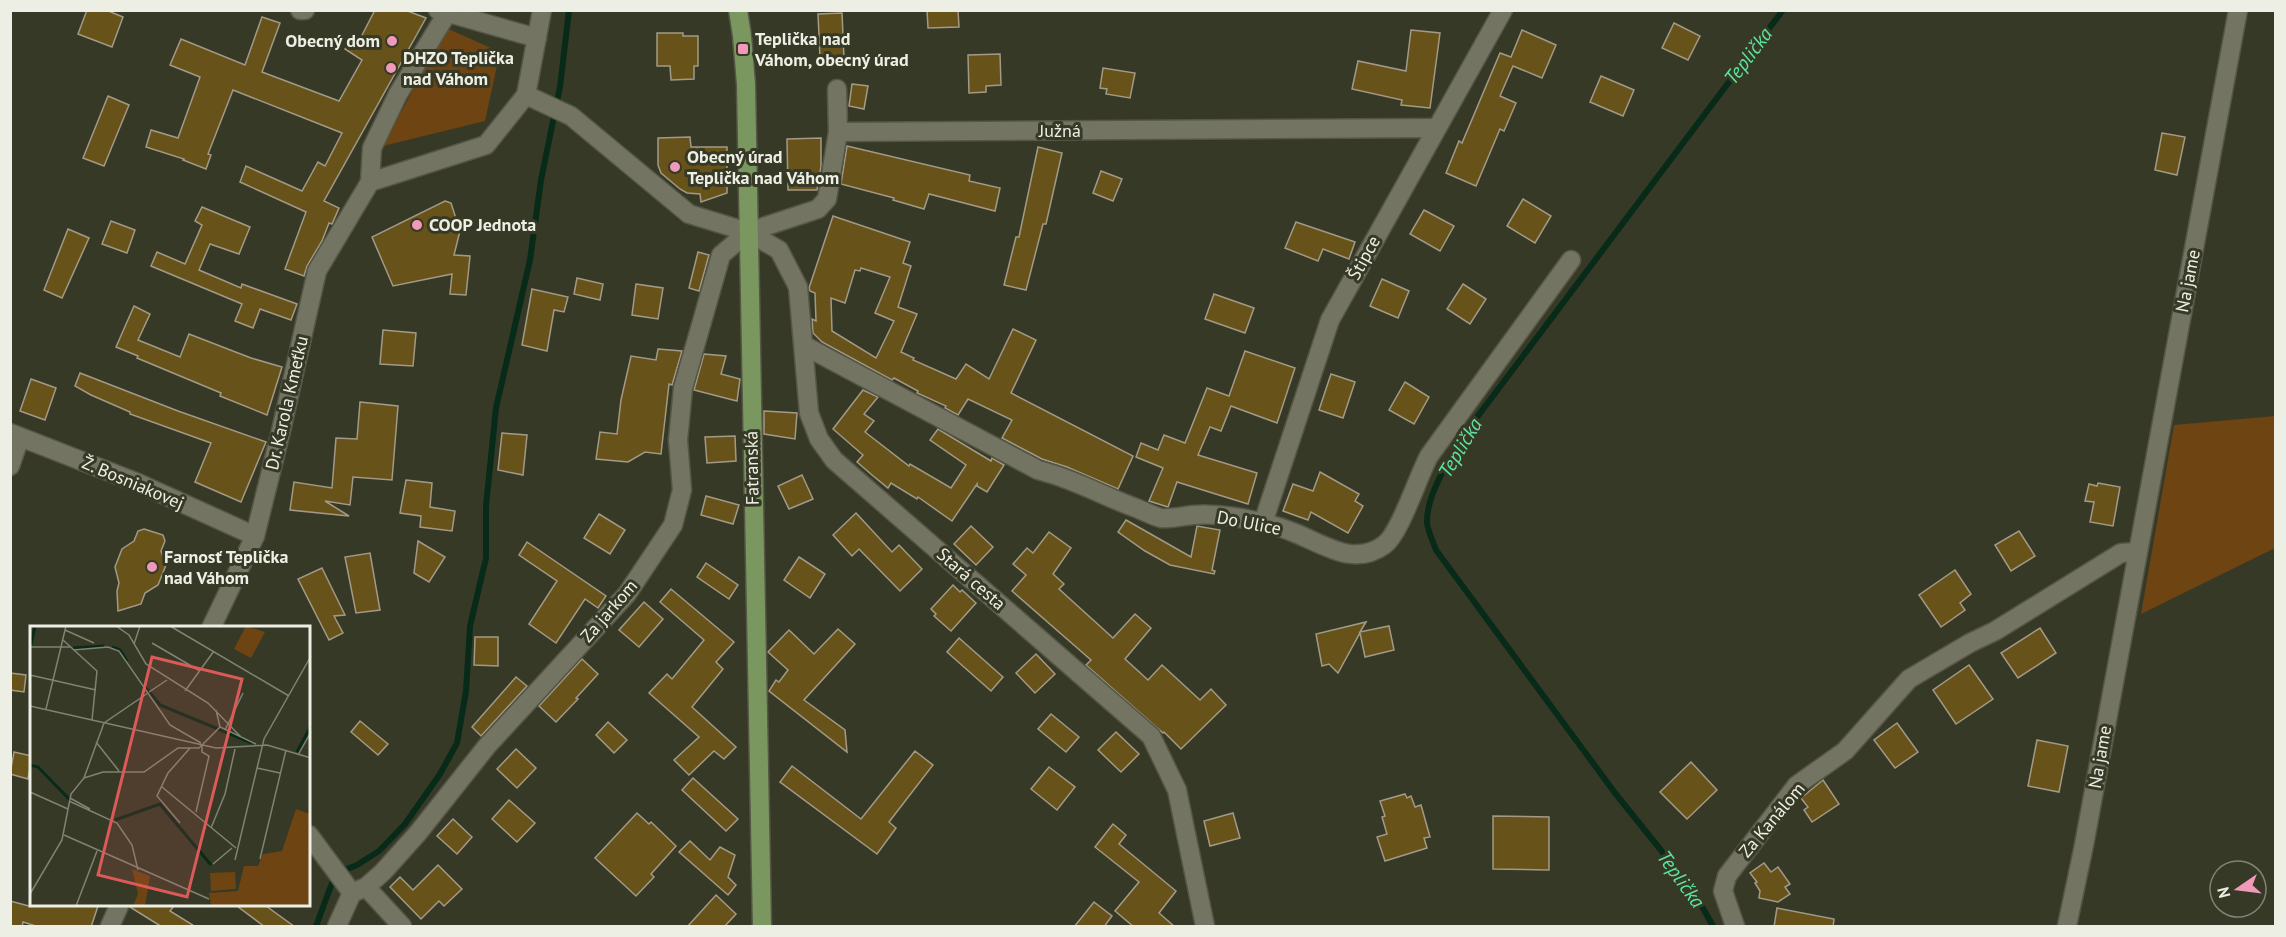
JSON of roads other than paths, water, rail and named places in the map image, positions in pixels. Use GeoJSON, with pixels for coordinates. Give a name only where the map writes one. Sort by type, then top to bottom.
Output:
{"type":"FeatureCollection","features":[{"type":"Feature","properties":{"kind":"main road","name":"Fatranská"},"geometry":{"type":"LineString","coordinates":[[738,10],[746,84],[762,927]]}},
{"type":"Feature","properties":{"kind":"street"},"geometry":{"type":"LineString","coordinates":[[300,10],[305,10]]}},
{"type":"Feature","properties":{"kind":"street"},"geometry":{"type":"LineString","coordinates":[[537,38],[444,12],[398,94],[372,148],[370,182],[486,145],[526,95],[537,38],[542,10]]}},
{"type":"Feature","properties":{"kind":"street","name":"Štipce"},"geometry":{"type":"LineString","coordinates":[[1263,523],[1330,320],[1503,10]]}},
{"type":"Feature","properties":{"kind":"street","name":"Na jame"},"geometry":{"type":"LineString","coordinates":[[2067,927],[2238,10]]}},
{"type":"Feature","properties":{"kind":"street"},"geometry":{"type":"LineString","coordinates":[[748,232],[818,209],[827,199],[838,132],[837,89]]}},
{"type":"Feature","properties":{"kind":"street","name":"Stará cesta"},"geometry":{"type":"LineString","coordinates":[[526,95],[556,108],[586,127],[689,214],[748,232],[779,250],[798,287],[805,346],[809,413],[819,439],[834,460],[1151,736],[1177,790],[1205,927]]}},
{"type":"Feature","properties":{"kind":"street","name":"Južná"},"geometry":{"type":"LineString","coordinates":[[838,132],[1436,128]]}},
{"type":"Feature","properties":{"kind":"street","name":"Dr. Karola Kmeťku"},"geometry":{"type":"LineString","coordinates":[[212,626],[255,536],[317,272],[370,182]]}},
{"type":"Feature","properties":{"kind":"street","name":"Za jarkom"},"geometry":{"type":"LineString","coordinates":[[337,927],[349,882],[418,834],[486,746],[627,594],[673,525],[682,490],[678,440],[683,388],[721,255],[748,232]]}},
{"type":"Feature","properties":{"kind":"street","name":"Do Ulice"},"geometry":{"type":"LineString","coordinates":[[805,346],[1029,466],[1059,475],[1113,500],[1162,518],[1196,515],[1232,517],[1263,523],[1294,532],[1343,555],[1359,555],[1385,545],[1395,534],[1429,456],[1571,260]]}},
{"type":"Feature","properties":{"kind":"street"},"geometry":{"type":"LineString","coordinates":[[10,466],[15,435]]}},
{"type":"Feature","properties":{"kind":"street","name":"Ž. Bosniakovej"},"geometry":{"type":"LineString","coordinates":[[15,435],[138,483],[255,536]]}},
{"type":"Feature","properties":{"kind":"street","name":"Za Kanálom"},"geometry":{"type":"LineString","coordinates":[[1736,927],[1723,891],[1727,876],[1797,785],[1845,751],[1909,679],[1995,631],[2121,554],[2137,552]]}},
{"type":"Feature","properties":{"kind":"street"},"geometry":{"type":"LineString","coordinates":[[310,836],[349,882],[402,927]]}},
{"type":"Feature","properties":{"kind":"street"},"geometry":{"type":"LineString","coordinates":[[110,927],[120,907]]}},
{"type":"Feature","properties":{"kind":"waterway"},"geometry":{"type":"LineString","coordinates":[[316,926],[332,883],[347,869],[379,851],[405,824],[440,774],[457,743],[466,691],[470,626],[486,558],[486,506],[496,408],[530,260],[541,180],[560,87],[569,10]]}},
{"type":"Feature","properties":{"kind":"waterway","name":"Teplička"},"geometry":{"type":"LineString","coordinates":[[1713,926],[1692,889],[1615,793],[1436,550],[1427,523],[1428,510],[1437,483],[1475,420],[1783,10]]}},
{"type":"Feature","properties":{"kind":"place","name":"Obecný dom"},"geometry":{"type":"Point","coordinates":[392,41]}},
{"type":"Feature","properties":{"kind":"place","name":"Teplička nad Váhom, obecný úrad"},"geometry":{"type":"Point","coordinates":[743,49]}},
{"type":"Feature","properties":{"kind":"place","name":"DHZO Teplička nad Váhom"},"geometry":{"type":"Point","coordinates":[391,68]}},
{"type":"Feature","properties":{"kind":"place","name":"Obecný úrad Teplička nad Váhom"},"geometry":{"type":"Point","coordinates":[675,167]}},
{"type":"Feature","properties":{"kind":"place","name":"COOP Jednota"},"geometry":{"type":"Point","coordinates":[417,225]}},
{"type":"Feature","properties":{"kind":"place","name":"Farnosť Teplička nad Váhom"},"geometry":{"type":"Point","coordinates":[152,567]}}]}
